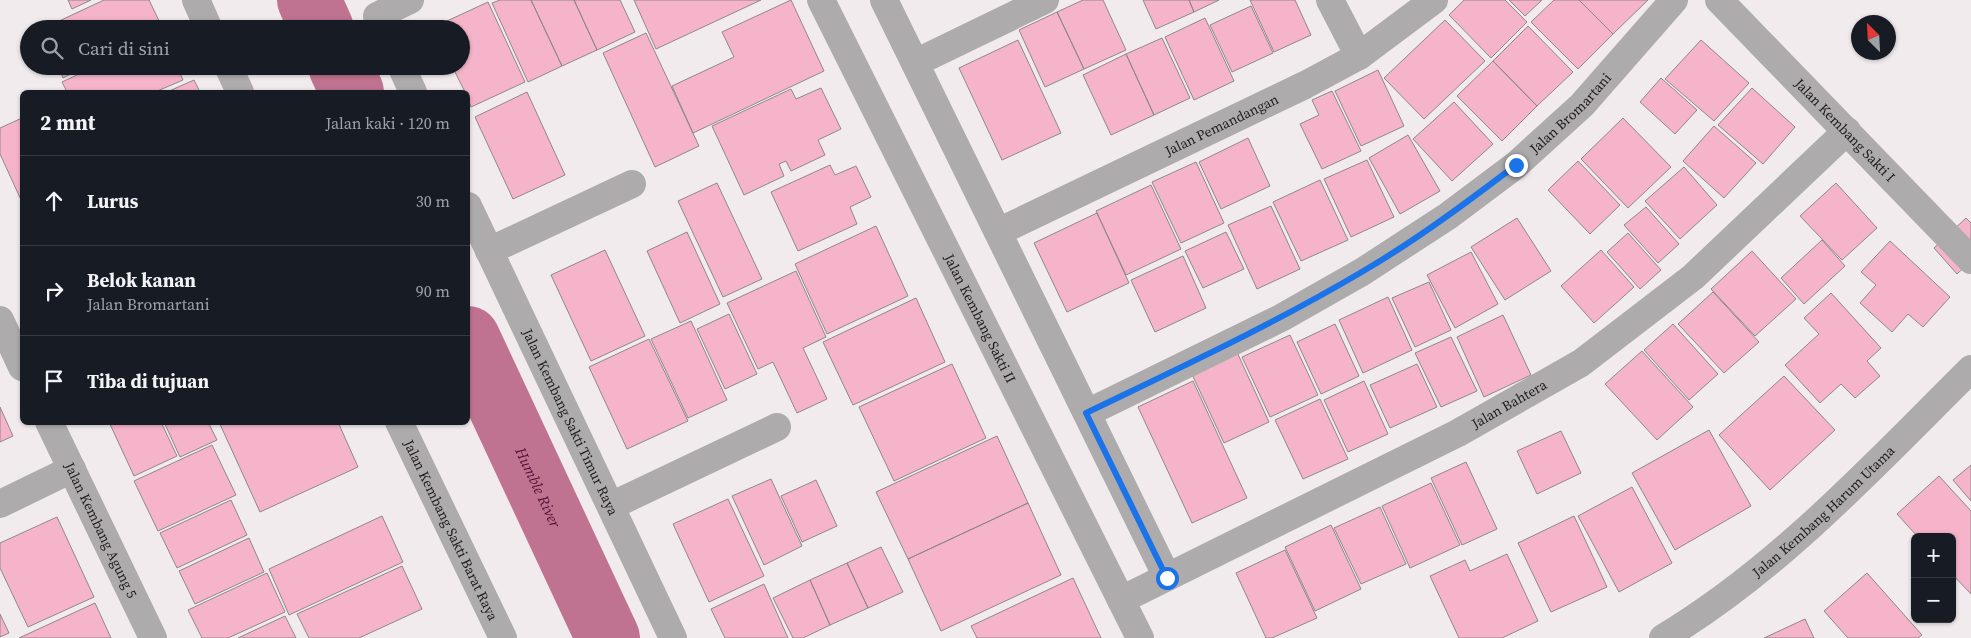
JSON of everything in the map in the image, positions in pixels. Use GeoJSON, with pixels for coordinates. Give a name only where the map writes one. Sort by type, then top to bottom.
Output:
{"type":"FeatureCollection","features":[{"type":"Feature","properties":{"kind":"street"},"geometry":{"type":"LineString","coordinates":[[196,0],[205,20]]}},
{"type":"Feature","properties":{"kind":"street"},"geometry":{"type":"LineString","coordinates":[[376,15],[410,0]]}},
{"type":"Feature","properties":{"kind":"street","name":"Jalan Kembang Sakti II"},"geometry":{"type":"LineString","coordinates":[[821,0],[1140,638]]}},
{"type":"Feature","properties":{"kind":"street"},"geometry":{"type":"LineString","coordinates":[[884,0],[1167,578]]}},
{"type":"Feature","properties":{"kind":"street"},"geometry":{"type":"LineString","coordinates":[[915,64],[1045,0]]}},
{"type":"Feature","properties":{"kind":"street"},"geometry":{"type":"LineString","coordinates":[[1330,0],[1359,56]]}},
{"type":"Feature","properties":{"kind":"street","name":"Jalan Pemandangan"},"geometry":{"type":"LineString","coordinates":[[998,232],[1305,85],[1359,56],[1434,0]]}},
{"type":"Feature","properties":{"kind":"street","name":"Jalan Bromartani"},"geometry":{"type":"LineString","coordinates":[[1086,413],[1281,318],[1362,272],[1448,216],[1516,165],[1582,105],[1674,0]]}},
{"type":"Feature","properties":{"kind":"street","name":"Jalan Kembang Sakti I"},"geometry":{"type":"LineString","coordinates":[[1719,0],[1971,260]]}},
{"type":"Feature","properties":{"kind":"street"},"geometry":{"type":"LineString","coordinates":[[232,75],[239,90]]}},
{"type":"Feature","properties":{"kind":"street"},"geometry":{"type":"LineString","coordinates":[[405,75],[412,90]]}},
{"type":"Feature","properties":{"kind":"street","name":"Jalan Bahtera"},"geometry":{"type":"LineString","coordinates":[[1121,600],[1458,433],[1581,362],[1694,277],[1847,131]]}},
{"type":"Feature","properties":{"kind":"street"},"geometry":{"type":"LineString","coordinates":[[489,252],[632,184]]}},
{"type":"Feature","properties":{"kind":"street","name":"Jalan Kembang Sakti Timur Raya"},"geometry":{"type":"LineString","coordinates":[[470,210],[673,638]]}},
{"type":"Feature","properties":{"kind":"street"},"geometry":{"type":"LineString","coordinates":[[0,320],[20,363]]}},
{"type":"Feature","properties":{"kind":"street","name":"Jalan Kembang Harum Utama"},"geometry":{"type":"LineString","coordinates":[[1663,638],[1686,624],[1753,574],[1822,516],[1971,369]]}},
{"type":"Feature","properties":{"kind":"street","name":"Jalan Kembang Agung 5"},"geometry":{"type":"LineString","coordinates":[[50,425],[153,638]]}},
{"type":"Feature","properties":{"kind":"street","name":"Jalan Kembang Sakti Barat Raya"},"geometry":{"type":"LineString","coordinates":[[400,425],[503,638]]}},
{"type":"Feature","properties":{"kind":"street"},"geometry":{"type":"LineString","coordinates":[[611,506],[777,427]]}},
{"type":"Feature","properties":{"kind":"street"},"geometry":{"type":"LineString","coordinates":[[0,504],[72,469]]}},
{"type":"Feature","properties":{"kind":"building"},"geometry":{"type":"Polygon","coordinates":[[[68,0],[91,0],[72,9],[68,0]]]}},
{"type":"Feature","properties":{"kind":"building"},"geometry":{"type":"Polygon","coordinates":[[[104,0],[149,0],[159,20],[61,20],[104,0]]]}},
{"type":"Feature","properties":{"kind":"building"},"geometry":{"type":"Polygon","coordinates":[[[500,0],[531,0],[562,66],[528,82],[492,3],[500,0]]]}},
{"type":"Feature","properties":{"kind":"building"},"geometry":{"type":"Polygon","coordinates":[[[531,0],[574,0],[597,50],[562,66],[531,0]]]}},
{"type":"Feature","properties":{"kind":"building"},"geometry":{"type":"Polygon","coordinates":[[[574,0],[620,0],[635,32],[597,50],[574,0]]]}},
{"type":"Feature","properties":{"kind":"building"},"geometry":{"type":"Polygon","coordinates":[[[634,0],[761,0],[656,49],[634,0]]]}},
{"type":"Feature","properties":{"kind":"building"},"geometry":{"type":"Polygon","coordinates":[[[791,0],[824,71],[693,133],[672,86],[734,57],[722,32],[791,0]]]}},
{"type":"Feature","properties":{"kind":"building"},"geometry":{"type":"Polygon","coordinates":[[[1083,0],[1103,0],[1126,50],[1084,69],[1057,12],[1083,0]]]}},
{"type":"Feature","properties":{"kind":"building"},"geometry":{"type":"Polygon","coordinates":[[[1143,0],[1189,0],[1194,12],[1156,29],[1143,0]]]}},
{"type":"Feature","properties":{"kind":"building"},"geometry":{"type":"Polygon","coordinates":[[[1189,0],[1219,0],[1194,12],[1189,0]]]}},
{"type":"Feature","properties":{"kind":"building"},"geometry":{"type":"Polygon","coordinates":[[[1250,0],[1295,0],[1311,35],[1274,52],[1250,0]]]}},
{"type":"Feature","properties":{"kind":"building"},"geometry":{"type":"Polygon","coordinates":[[[1464,0],[1505,0],[1527,22],[1491,58],[1449,15],[1464,0]]]}},
{"type":"Feature","properties":{"kind":"building"},"geometry":{"type":"Polygon","coordinates":[[[1509,0],[1542,0],[1525,16],[1509,0]]]}},
{"type":"Feature","properties":{"kind":"building"},"geometry":{"type":"Polygon","coordinates":[[[1554,0],[1579,0],[1613,34],[1578,69],[1531,22],[1554,0]]]}},
{"type":"Feature","properties":{"kind":"building"},"geometry":{"type":"Polygon","coordinates":[[[1579,0],[1648,0],[1613,34],[1579,0]]]}},
{"type":"Feature","properties":{"kind":"building"},"geometry":{"type":"Polygon","coordinates":[[[488,2],[525,82],[471,107],[470,90],[464,90],[456,75],[470,75],[470,20],[449,20],[488,2]]]}},
{"type":"Feature","properties":{"kind":"building"},"geometry":{"type":"Polygon","coordinates":[[[1251,6],[1273,53],[1232,72],[1210,25],[1251,6]]]}},
{"type":"Feature","properties":{"kind":"building"},"geometry":{"type":"Polygon","coordinates":[[[1057,12],[1084,69],[1045,87],[1019,30],[1057,12]]]}},
{"type":"Feature","properties":{"kind":"building"},"geometry":{"type":"Polygon","coordinates":[[[1205,18],[1234,81],[1194,100],[1165,37],[1205,18]]]}},
{"type":"Feature","properties":{"kind":"building"},"geometry":{"type":"Polygon","coordinates":[[[1445,20],[1485,61],[1424,119],[1384,78],[1445,20]]]}},
{"type":"Feature","properties":{"kind":"building"},"geometry":{"type":"Polygon","coordinates":[[[1528,26],[1573,72],[1537,106],[1493,61],[1528,26]]]}},
{"type":"Feature","properties":{"kind":"building"},"geometry":{"type":"Polygon","coordinates":[[[646,33],[699,146],[655,167],[603,53],[646,33]]]}},
{"type":"Feature","properties":{"kind":"building"},"geometry":{"type":"Polygon","coordinates":[[[1162,38],[1190,98],[1154,115],[1126,54],[1162,38]]]}},
{"type":"Feature","properties":{"kind":"building"},"geometry":{"type":"Polygon","coordinates":[[[1018,40],[1061,133],[1002,160],[959,68],[1018,40]]]}},
{"type":"Feature","properties":{"kind":"building"},"geometry":{"type":"Polygon","coordinates":[[[1701,40],[1749,83],[1714,121],[1665,79],[1701,40]]]}},
{"type":"Feature","properties":{"kind":"building"},"geometry":{"type":"Polygon","coordinates":[[[1126,54],[1154,115],[1111,135],[1083,75],[1126,54]]]}},
{"type":"Feature","properties":{"kind":"building"},"geometry":{"type":"Polygon","coordinates":[[[1493,61],[1537,106],[1502,141],[1457,96],[1493,61]]]}},
{"type":"Feature","properties":{"kind":"building"},"geometry":{"type":"Polygon","coordinates":[[[1378,70],[1404,126],[1361,146],[1335,91],[1378,70]]]}},
{"type":"Feature","properties":{"kind":"building"},"geometry":{"type":"Polygon","coordinates":[[[77,75],[181,75],[183,80],[160,90],[66,90],[62,82],[77,75]]]}},
{"type":"Feature","properties":{"kind":"building"},"geometry":{"type":"Polygon","coordinates":[[[1661,78],[1697,110],[1675,134],[1640,102],[1661,78]]]}},
{"type":"Feature","properties":{"kind":"building"},"geometry":{"type":"Polygon","coordinates":[[[194,80],[199,90],[172,90],[194,80]]]}},
{"type":"Feature","properties":{"kind":"building"},"geometry":{"type":"Polygon","coordinates":[[[821,88],[841,129],[818,140],[825,155],[791,171],[786,161],[779,164],[784,176],[744,195],[712,126],[791,89],[796,99],[821,88]]]}},
{"type":"Feature","properties":{"kind":"building"},"geometry":{"type":"Polygon","coordinates":[[[1752,88],[1795,127],[1763,164],[1718,125],[1752,88]]]}},
{"type":"Feature","properties":{"kind":"building"},"geometry":{"type":"Polygon","coordinates":[[[1332,91],[1361,151],[1322,169],[1300,124],[1319,115],[1312,100],[1332,91]]]}},
{"type":"Feature","properties":{"kind":"building"},"geometry":{"type":"Polygon","coordinates":[[[527,92],[565,175],[513,199],[475,117],[527,92]]]}},
{"type":"Feature","properties":{"kind":"building"},"geometry":{"type":"Polygon","coordinates":[[[1454,102],[1493,144],[1452,181],[1413,139],[1454,102]]]}},
{"type":"Feature","properties":{"kind":"building"},"geometry":{"type":"Polygon","coordinates":[[[1623,118],[1671,167],[1628,208],[1581,159],[1623,118]]]}},
{"type":"Feature","properties":{"kind":"building"},"geometry":{"type":"Polygon","coordinates":[[[20,119],[20,198],[0,154],[0,128],[20,119]]]}},
{"type":"Feature","properties":{"kind":"building"},"geometry":{"type":"Polygon","coordinates":[[[1714,126],[1756,163],[1724,198],[1683,161],[1714,126]]]}},
{"type":"Feature","properties":{"kind":"building"},"geometry":{"type":"Polygon","coordinates":[[[1408,135],[1440,191],[1400,214],[1369,158],[1408,135]]]}},
{"type":"Feature","properties":{"kind":"building"},"geometry":{"type":"Polygon","coordinates":[[[1248,138],[1270,186],[1221,209],[1199,162],[1248,138]]]}},
{"type":"Feature","properties":{"kind":"building"},"geometry":{"type":"Polygon","coordinates":[[[1367,160],[1394,217],[1351,237],[1324,179],[1367,160]]]}},
{"type":"Feature","properties":{"kind":"building"},"geometry":{"type":"Polygon","coordinates":[[[1578,161],[1620,205],[1590,234],[1548,190],[1578,161]]]}},
{"type":"Feature","properties":{"kind":"building"},"geometry":{"type":"Polygon","coordinates":[[[1196,162],[1224,223],[1181,243],[1152,182],[1196,162]]]}},
{"type":"Feature","properties":{"kind":"building"},"geometry":{"type":"Polygon","coordinates":[[[830,165],[835,175],[856,166],[871,197],[850,207],[857,224],[798,251],[771,192],[830,165]]]}},
{"type":"Feature","properties":{"kind":"building"},"geometry":{"type":"Polygon","coordinates":[[[1684,167],[1717,205],[1680,239],[1645,201],[1684,167]]]}},
{"type":"Feature","properties":{"kind":"building"},"geometry":{"type":"Polygon","coordinates":[[[1320,180],[1348,240],[1301,261],[1273,202],[1320,180]]]}},
{"type":"Feature","properties":{"kind":"building"},"geometry":{"type":"Polygon","coordinates":[[[717,183],[762,279],[723,297],[678,201],[717,183]]]}},
{"type":"Feature","properties":{"kind":"building"},"geometry":{"type":"Polygon","coordinates":[[[1836,183],[1877,228],[1842,260],[1800,216],[1836,183]]]}},
{"type":"Feature","properties":{"kind":"building"},"geometry":{"type":"Polygon","coordinates":[[[1151,185],[1181,249],[1126,275],[1096,211],[1151,185]]]}},
{"type":"Feature","properties":{"kind":"building"},"geometry":{"type":"Polygon","coordinates":[[[1271,206],[1300,269],[1257,289],[1228,225],[1271,206]]]}},
{"type":"Feature","properties":{"kind":"building"},"geometry":{"type":"Polygon","coordinates":[[[1646,207],[1679,244],[1658,263],[1624,225],[1646,207]]]}},
{"type":"Feature","properties":{"kind":"building"},"geometry":{"type":"Polygon","coordinates":[[[1097,213],[1129,283],[1067,312],[1034,243],[1097,213]]]}},
{"type":"Feature","properties":{"kind":"building"},"geometry":{"type":"Polygon","coordinates":[[[1517,218],[1551,271],[1505,300],[1471,247],[1517,218]]]}},
{"type":"Feature","properties":{"kind":"building"},"geometry":{"type":"Polygon","coordinates":[[[1966,218],[1971,223],[1971,261],[1957,274],[1934,248],[1966,218]]]}},
{"type":"Feature","properties":{"kind":"building"},"geometry":{"type":"Polygon","coordinates":[[[876,226],[908,296],[827,334],[795,264],[876,226]]]}},
{"type":"Feature","properties":{"kind":"building"},"geometry":{"type":"Polygon","coordinates":[[[687,232],[720,304],[680,323],[647,251],[687,232]]]}},
{"type":"Feature","properties":{"kind":"building"},"geometry":{"type":"Polygon","coordinates":[[[1226,232],[1244,269],[1203,288],[1185,251],[1226,232]]]}},
{"type":"Feature","properties":{"kind":"building"},"geometry":{"type":"Polygon","coordinates":[[[1628,233],[1661,270],[1640,289],[1607,252],[1628,233]]]}},
{"type":"Feature","properties":{"kind":"building"},"geometry":{"type":"Polygon","coordinates":[[[1822,240],[1845,266],[1804,304],[1781,278],[1822,240]]]}},
{"type":"Feature","properties":{"kind":"building"},"geometry":{"type":"Polygon","coordinates":[[[1890,241],[1950,297],[1923,327],[1908,314],[1892,332],[1860,303],[1876,285],[1861,272],[1890,241]]]}},
{"type":"Feature","properties":{"kind":"building"},"geometry":{"type":"Polygon","coordinates":[[[605,250],[645,336],[591,361],[551,275],[605,250]]]}},
{"type":"Feature","properties":{"kind":"building"},"geometry":{"type":"Polygon","coordinates":[[[1601,250],[1634,287],[1594,323],[1561,286],[1601,250]]]}},
{"type":"Feature","properties":{"kind":"building"},"geometry":{"type":"Polygon","coordinates":[[[1752,251],[1796,299],[1755,336],[1711,289],[1752,251]]]}},
{"type":"Feature","properties":{"kind":"building"},"geometry":{"type":"Polygon","coordinates":[[[1471,252],[1498,304],[1455,328],[1427,275],[1471,252]]]}},
{"type":"Feature","properties":{"kind":"building"},"geometry":{"type":"Polygon","coordinates":[[[1183,256],[1206,308],[1155,332],[1131,280],[1183,256]]]}},
{"type":"Feature","properties":{"kind":"building"},"geometry":{"type":"Polygon","coordinates":[[[796,271],[826,337],[803,348],[827,399],[797,413],[773,362],[758,369],[727,303],[796,271]]]}},
{"type":"Feature","properties":{"kind":"building"},"geometry":{"type":"Polygon","coordinates":[[[1429,282],[1451,330],[1415,347],[1392,298],[1429,282]]]}},
{"type":"Feature","properties":{"kind":"building"},"geometry":{"type":"Polygon","coordinates":[[[1713,292],[1759,342],[1724,373],[1678,324],[1713,292]]]}},
{"type":"Feature","properties":{"kind":"building"},"geometry":{"type":"Polygon","coordinates":[[[1831,293],[1881,348],[1867,361],[1880,376],[1855,398],[1841,384],[1820,403],[1785,365],[1819,334],[1804,318],[1831,293]]]}},
{"type":"Feature","properties":{"kind":"building"},"geometry":{"type":"Polygon","coordinates":[[[1388,297],[1412,350],[1363,373],[1339,320],[1388,297]]]}},
{"type":"Feature","properties":{"kind":"building"},"geometry":{"type":"Polygon","coordinates":[[[916,298],[945,362],[853,405],[823,342],[916,298]]]}},
{"type":"Feature","properties":{"kind":"building"},"geometry":{"type":"Polygon","coordinates":[[[729,314],[757,374],[725,389],[697,329],[729,314]]]}},
{"type":"Feature","properties":{"kind":"building"},"geometry":{"type":"Polygon","coordinates":[[[1503,315],[1531,375],[1484,397],[1457,337],[1503,315]]]}},
{"type":"Feature","properties":{"kind":"building"},"geometry":{"type":"Polygon","coordinates":[[[691,321],[727,400],[688,418],[651,339],[691,321]]]}},
{"type":"Feature","properties":{"kind":"building"},"geometry":{"type":"Polygon","coordinates":[[[1335,324],[1359,376],[1321,394],[1297,342],[1335,324]]]}},
{"type":"Feature","properties":{"kind":"building"},"geometry":{"type":"Polygon","coordinates":[[[1673,324],[1718,374],[1689,400],[1644,350],[1673,324]]]}},
{"type":"Feature","properties":{"kind":"building"},"geometry":{"type":"Polygon","coordinates":[[[1290,335],[1318,395],[1270,417],[1242,357],[1290,335]]]}},
{"type":"Feature","properties":{"kind":"building"},"geometry":{"type":"Polygon","coordinates":[[[1451,337],[1477,391],[1441,407],[1415,353],[1451,337]]]}},
{"type":"Feature","properties":{"kind":"building"},"geometry":{"type":"Polygon","coordinates":[[[649,339],[688,421],[627,449],[589,367],[649,339]]]}},
{"type":"Feature","properties":{"kind":"building"},"geometry":{"type":"Polygon","coordinates":[[[1236,350],[1269,422],[1224,443],[1190,370],[1236,350]]]}},
{"type":"Feature","properties":{"kind":"building"},"geometry":{"type":"Polygon","coordinates":[[[1642,351],[1693,407],[1657,440],[1605,384],[1642,351]]]}},
{"type":"Feature","properties":{"kind":"building"},"geometry":{"type":"Polygon","coordinates":[[[952,364],[986,438],[894,481],[859,407],[952,364]]]}},
{"type":"Feature","properties":{"kind":"building"},"geometry":{"type":"Polygon","coordinates":[[[1417,364],[1437,407],[1390,428],[1370,385],[1417,364]]]}},
{"type":"Feature","properties":{"kind":"building"},"geometry":{"type":"Polygon","coordinates":[[[1784,376],[1835,430],[1770,490],[1719,435],[1784,376]]]}},
{"type":"Feature","properties":{"kind":"building"},"geometry":{"type":"Polygon","coordinates":[[[1193,381],[1247,498],[1192,523],[1138,407],[1193,381]]]}},
{"type":"Feature","properties":{"kind":"building"},"geometry":{"type":"Polygon","coordinates":[[[1364,381],[1388,434],[1348,452],[1324,400],[1364,381]]]}},
{"type":"Feature","properties":{"kind":"building"},"geometry":{"type":"Polygon","coordinates":[[[1320,399],[1348,459],[1303,479],[1275,420],[1320,399]]]}},
{"type":"Feature","properties":{"kind":"building"},"geometry":{"type":"Polygon","coordinates":[[[0,407],[13,436],[0,442],[0,407]]]}},
{"type":"Feature","properties":{"kind":"building"},"geometry":{"type":"Polygon","coordinates":[[[110,425],[162,425],[177,456],[134,476],[110,425]]]}},
{"type":"Feature","properties":{"kind":"building"},"geometry":{"type":"Polygon","coordinates":[[[165,425],[210,425],[217,440],[180,457],[165,425]]]}},
{"type":"Feature","properties":{"kind":"building"},"geometry":{"type":"Polygon","coordinates":[[[220,425],[339,425],[358,467],[260,512],[220,425]]]}},
{"type":"Feature","properties":{"kind":"building"},"geometry":{"type":"Polygon","coordinates":[[[1709,430],[1751,506],[1675,550],[1632,473],[1709,430]]]}},
{"type":"Feature","properties":{"kind":"building"},"geometry":{"type":"Polygon","coordinates":[[[1561,431],[1581,473],[1537,494],[1517,451],[1561,431]]]}},
{"type":"Feature","properties":{"kind":"building"},"geometry":{"type":"Polygon","coordinates":[[[997,436],[1028,503],[908,559],[876,492],[997,436]]]}},
{"type":"Feature","properties":{"kind":"building"},"geometry":{"type":"Polygon","coordinates":[[[212,445],[236,495],[158,531],[134,481],[212,445]]]}},
{"type":"Feature","properties":{"kind":"building"},"geometry":{"type":"Polygon","coordinates":[[[1466,462],[1497,529],[1462,545],[1431,478],[1466,462]]]}},
{"type":"Feature","properties":{"kind":"building"},"geometry":{"type":"Polygon","coordinates":[[[1971,465],[1971,501],[1953,480],[1971,465]]]}},
{"type":"Feature","properties":{"kind":"building"},"geometry":{"type":"Polygon","coordinates":[[[1939,476],[1971,511],[1971,594],[1956,578],[1956,533],[1914,533],[1897,514],[1939,476]]]}},
{"type":"Feature","properties":{"kind":"building"},"geometry":{"type":"Polygon","coordinates":[[[771,479],[802,546],[764,565],[732,496],[771,479]]]}},
{"type":"Feature","properties":{"kind":"building"},"geometry":{"type":"Polygon","coordinates":[[[816,480],[837,526],[802,542],[781,496],[816,480]]]}},
{"type":"Feature","properties":{"kind":"building"},"geometry":{"type":"Polygon","coordinates":[[[1431,483],[1460,545],[1410,568],[1382,506],[1431,483]]]}},
{"type":"Feature","properties":{"kind":"building"},"geometry":{"type":"Polygon","coordinates":[[[1632,487],[1672,563],[1619,592],[1578,516],[1632,487]]]}},
{"type":"Feature","properties":{"kind":"building"},"geometry":{"type":"Polygon","coordinates":[[[728,499],[764,576],[709,602],[673,524],[728,499]]]}},
{"type":"Feature","properties":{"kind":"building"},"geometry":{"type":"Polygon","coordinates":[[[231,500],[247,535],[177,568],[160,533],[231,500]]]}},
{"type":"Feature","properties":{"kind":"building"},"geometry":{"type":"Polygon","coordinates":[[[1028,503],[1061,575],[941,631],[908,559],[1028,503]]]}},
{"type":"Feature","properties":{"kind":"building"},"geometry":{"type":"Polygon","coordinates":[[[1380,507],[1406,564],[1361,584],[1334,528],[1380,507]]]}},
{"type":"Feature","properties":{"kind":"building"},"geometry":{"type":"Polygon","coordinates":[[[382,516],[403,562],[289,615],[269,569],[382,516]]]}},
{"type":"Feature","properties":{"kind":"building"},"geometry":{"type":"Polygon","coordinates":[[[1574,516],[1607,587],[1551,612],[1518,543],[1574,516]]]}},
{"type":"Feature","properties":{"kind":"building"},"geometry":{"type":"Polygon","coordinates":[[[57,517],[94,597],[28,627],[0,568],[0,543],[57,517]]]}},
{"type":"Feature","properties":{"kind":"building"},"geometry":{"type":"Polygon","coordinates":[[[1331,525],[1361,589],[1315,611],[1285,547],[1331,525]]]}},
{"type":"Feature","properties":{"kind":"building"},"geometry":{"type":"Polygon","coordinates":[[[249,538],[264,572],[195,604],[179,571],[249,538]]]}},
{"type":"Feature","properties":{"kind":"building"},"geometry":{"type":"Polygon","coordinates":[[[881,547],[903,592],[868,608],[847,563],[881,547]]]}},
{"type":"Feature","properties":{"kind":"building"},"geometry":{"type":"Polygon","coordinates":[[[1285,550],[1317,618],[1272,638],[1266,638],[1236,573],[1285,550]]]}},
{"type":"Feature","properties":{"kind":"building"},"geometry":{"type":"Polygon","coordinates":[[[1507,554],[1538,621],[1502,638],[1459,638],[1430,576],[1465,560],[1470,571],[1507,554]]]}},
{"type":"Feature","properties":{"kind":"building"},"geometry":{"type":"Polygon","coordinates":[[[847,563],[868,608],[830,625],[810,580],[847,563]]]}},
{"type":"Feature","properties":{"kind":"building"},"geometry":{"type":"Polygon","coordinates":[[[402,566],[422,609],[359,638],[309,638],[297,614],[402,566]]]}},
{"type":"Feature","properties":{"kind":"building"},"geometry":{"type":"Polygon","coordinates":[[[267,573],[285,612],[228,638],[202,638],[188,610],[267,573]]]}},
{"type":"Feature","properties":{"kind":"building"},"geometry":{"type":"Polygon","coordinates":[[[1867,573],[1922,635],[1918,638],[1848,638],[1824,611],[1867,573]]]}},
{"type":"Feature","properties":{"kind":"building"},"geometry":{"type":"Polygon","coordinates":[[[1073,578],[1101,638],[977,638],[971,626],[1073,578]]]}},
{"type":"Feature","properties":{"kind":"building"},"geometry":{"type":"Polygon","coordinates":[[[810,580],[830,625],[803,638],[793,638],[773,598],[810,580]]]}},
{"type":"Feature","properties":{"kind":"building"},"geometry":{"type":"Polygon","coordinates":[[[764,584],[788,638],[725,638],[711,609],[764,584]]]}},
{"type":"Feature","properties":{"kind":"building"},"geometry":{"type":"Polygon","coordinates":[[[95,603],[111,638],[19,638],[95,603]]]}},
{"type":"Feature","properties":{"kind":"building"},"geometry":{"type":"Polygon","coordinates":[[[0,614],[9,633],[0,637],[0,614]]]}},
{"type":"Feature","properties":{"kind":"building"},"geometry":{"type":"Polygon","coordinates":[[[285,616],[296,638],[238,638],[285,616]]]}},
{"type":"Feature","properties":{"kind":"building"},"geometry":{"type":"Polygon","coordinates":[[[1805,619],[1814,638],[1764,638],[1805,619]]]}},
{"type":"Feature","properties":{"kind":"waterway","name":"Humble River"},"geometry":{"type":"LineString","coordinates":[[309,0],[318,20]]}},
{"type":"Feature","properties":{"kind":"waterway","name":"Humble River"},"geometry":{"type":"LineString","coordinates":[[344,75],[351,90]]}},
{"type":"Feature","properties":{"kind":"waterway","name":"Humble River"},"geometry":{"type":"LineString","coordinates":[[470,342],[608,638]]}},
{"type":"Feature","properties":{"kind":"route"},"geometry":{"type":"LineString","coordinates":[[1167,578],[1086,413],[1281,318],[1362,272],[1448,216],[1516,165]]}}]}
